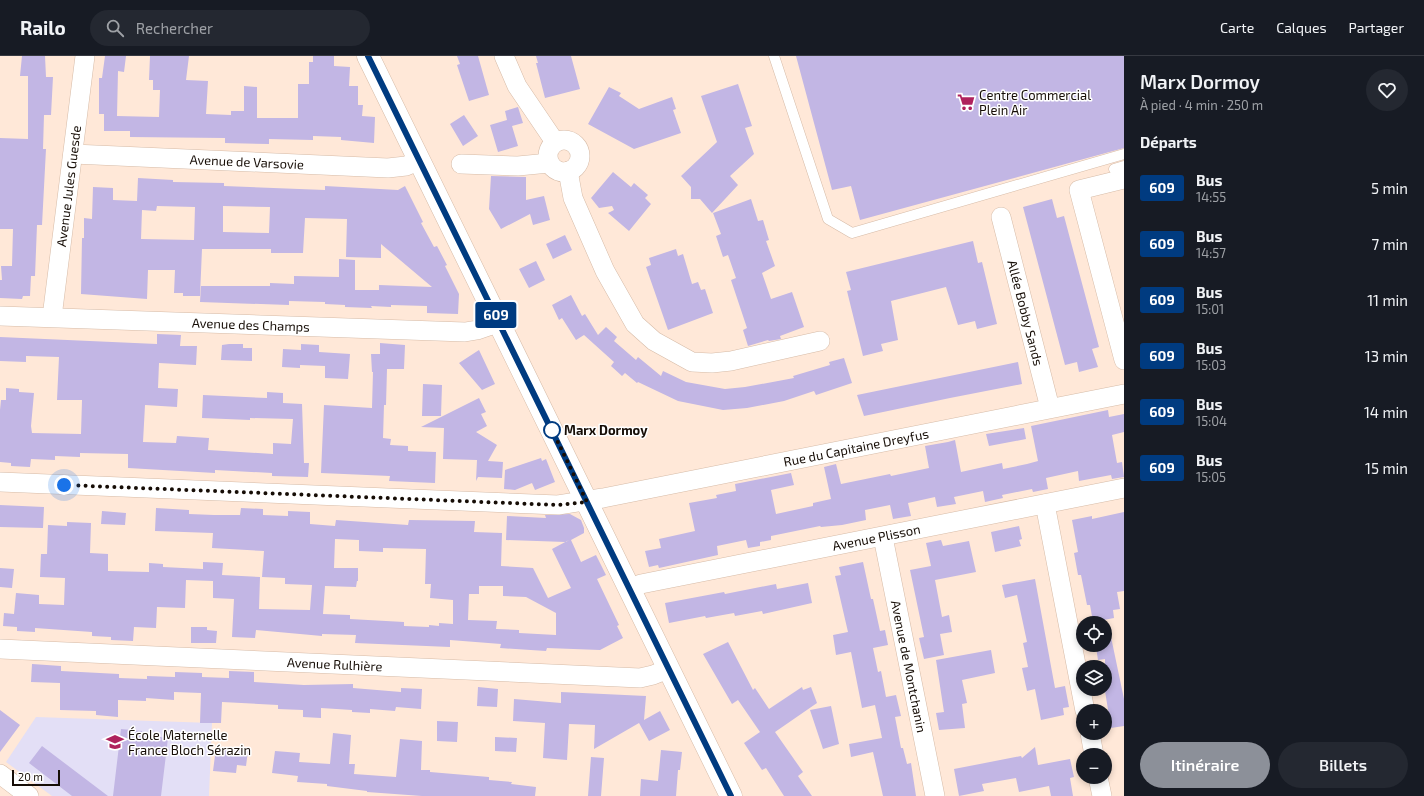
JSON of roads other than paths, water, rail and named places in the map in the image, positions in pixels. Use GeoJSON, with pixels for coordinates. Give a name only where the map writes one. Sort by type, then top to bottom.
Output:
{"type":"FeatureCollection","features":[{"type":"Feature","properties":{"kind":"street","name":"Avenue Jules Guesde"},"geometry":{"type":"LineString","coordinates":[[52,317],[85,56]]}},
{"type":"Feature","properties":{"kind":"street"},"geometry":{"type":"LineString","coordinates":[[368,56],[500,322],[731,796]]}},
{"type":"Feature","properties":{"kind":"street"},"geometry":{"type":"LineString","coordinates":[[504,56],[517,86],[555,142]]}},
{"type":"Feature","properties":{"kind":"street"},"geometry":{"type":"LineString","coordinates":[[560,140],[569,140],[578,147],[580,155],[579,161],[574,169],[568,171],[555,170],[549,163],[547,154],[550,146],[555,142],[560,140]]}},
{"type":"Feature","properties":{"kind":"street","name":"Avenue de Varsovie"},"geometry":{"type":"LineString","coordinates":[[73,154],[388,168],[406,166],[420,160]]}},
{"type":"Feature","properties":{"kind":"street"},"geometry":{"type":"LineString","coordinates":[[462,164],[518,166],[549,163]]}},
{"type":"Feature","properties":{"kind":"street"},"geometry":{"type":"LineString","coordinates":[[568,171],[573,198],[605,271],[635,324],[654,341],[692,362],[712,363],[731,361],[820,341]]}},
{"type":"Feature","properties":{"kind":"street"},"geometry":{"type":"LineString","coordinates":[[1121,172],[1079,190],[1124,360]]}},
{"type":"Feature","properties":{"kind":"street","name":"Allée Bobby Sands"},"geometry":{"type":"LineString","coordinates":[[1001,217],[1050,408]]}},
{"type":"Feature","properties":{"kind":"street","name":"Avenue des Champs"},"geometry":{"type":"LineString","coordinates":[[0,316],[465,332],[477,330],[500,322]]}},
{"type":"Feature","properties":{"kind":"street","name":"Rue du Capitaine Dreyfus"},"geometry":{"type":"LineString","coordinates":[[0,482],[558,505],[587,502],[1124,394]]}},
{"type":"Feature","properties":{"kind":"street","name":"Avenue Plisson"},"geometry":{"type":"LineString","coordinates":[[629,589],[641,584],[1124,488]]}},
{"type":"Feature","properties":{"kind":"street"},"geometry":{"type":"LineString","coordinates":[[1045,504],[1085,704]]}},
{"type":"Feature","properties":{"kind":"street","name":"Avenue de Montchanin"},"geometry":{"type":"LineString","coordinates":[[882,537],[935,796]]}},
{"type":"Feature","properties":{"kind":"street","name":"Avenue Rulhière"},"geometry":{"type":"LineString","coordinates":[[0,649],[640,678],[668,669]]}},
{"type":"Feature","properties":{"kind":"street"},"geometry":{"type":"LineString","coordinates":[[0,774],[29,796]]}},
{"type":"Feature","properties":{"kind":"street"},"geometry":{"type":"LineString","coordinates":[[1099,784],[1102,796]]}},
{"type":"Feature","properties":{"kind":"lane"},"geometry":{"type":"LineString","coordinates":[[774,56],[828,219],[852,233],[1124,154]]}},
{"type":"Feature","properties":{"kind":"place","name":"Centre Commercial Plein Air"},"geometry":{"type":"Point","coordinates":[966,102]}},
{"type":"Feature","properties":{"kind":"place","name":"Marx Dormoy"},"geometry":{"type":"Point","coordinates":[552,430]}},
{"type":"Feature","properties":{"kind":"place","name":"École Maternelle France Bloch Sérazin"},"geometry":{"type":"Point","coordinates":[115,742]}}]}
